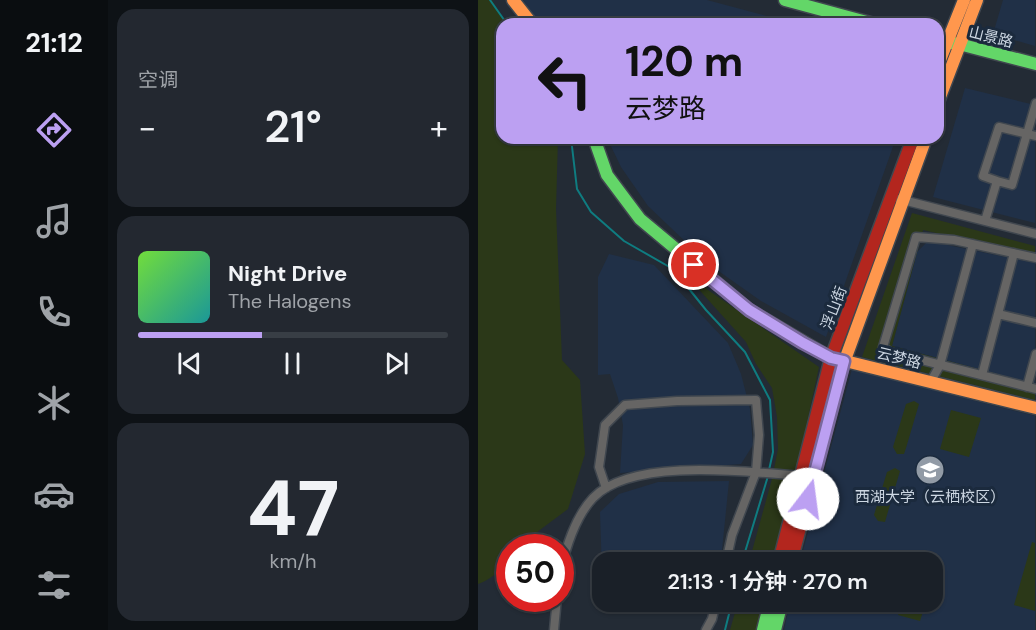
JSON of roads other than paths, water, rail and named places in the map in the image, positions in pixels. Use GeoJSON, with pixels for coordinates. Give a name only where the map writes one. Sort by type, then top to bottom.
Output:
{"type":"FeatureCollection","features":[{"type":"Feature","properties":{"kind":"main road"},"geometry":{"type":"LineString","coordinates":[[513,0],[527,18]]}},
{"type":"Feature","properties":{"kind":"main road"},"geometry":{"type":"LineString","coordinates":[[785,0],[852,18]]}},
{"type":"Feature","properties":{"kind":"main road"},"geometry":{"type":"LineString","coordinates":[[944,67],[948,43],[964,0]]}},
{"type":"Feature","properties":{"kind":"main road"},"geometry":{"type":"LineString","coordinates":[[948,43],[977,0]]}},
{"type":"Feature","properties":{"kind":"main road","name":"山景路"},"geometry":{"type":"LineString","coordinates":[[948,43],[1036,64]]}},
{"type":"Feature","properties":{"kind":"main road","name":"云梦路"},"geometry":{"type":"LineString","coordinates":[[596,144],[607,175],[640,219],[749,310],[837,359],[1036,408]]}},
{"type":"Feature","properties":{"kind":"main road","name":"浮山街"},"geometry":{"type":"LineString","coordinates":[[898,199],[912,144]]}},
{"type":"Feature","properties":{"kind":"main road","name":"浮山街"},"geometry":{"type":"LineString","coordinates":[[782,552],[837,359],[898,199],[923,144]]}},
{"type":"Feature","properties":{"kind":"main road","name":"浮山街"},"geometry":{"type":"LineString","coordinates":[[794,552],[837,359]]}},
{"type":"Feature","properties":{"kind":"main road"},"geometry":{"type":"LineString","coordinates":[[763,630],[768,612]]}},
{"type":"Feature","properties":{"kind":"main road"},"geometry":{"type":"LineString","coordinates":[[775,630],[780,612]]}},
{"type":"Feature","properties":{"kind":"street"},"geometry":{"type":"LineString","coordinates":[[1031,135],[999,127],[983,176],[1012,185],[1031,135],[1036,104]]}},
{"type":"Feature","properties":{"kind":"street"},"geometry":{"type":"LineString","coordinates":[[985,221],[997,181]]}},
{"type":"Feature","properties":{"kind":"street"},"geometry":{"type":"LineString","coordinates":[[898,199],[1036,234]]}},
{"type":"Feature","properties":{"kind":"street"},"geometry":{"type":"LineString","coordinates":[[1036,258],[954,240],[916,237],[883,346],[890,352],[1031,388],[1036,354]]}},
{"type":"Feature","properties":{"kind":"street"},"geometry":{"type":"LineString","coordinates":[[931,381],[940,365],[973,244]]}},
{"type":"Feature","properties":{"kind":"street"},"geometry":{"type":"LineString","coordinates":[[982,375],[1014,253]]}},
{"type":"Feature","properties":{"kind":"street"},"geometry":{"type":"LineString","coordinates":[[998,314],[1036,322]]}},
{"type":"Feature","properties":{"kind":"street"},"geometry":{"type":"LineString","coordinates":[[606,488],[599,467],[606,425],[625,405],[677,401],[756,400],[760,472],[732,535],[728,552]]}},
{"type":"Feature","properties":{"kind":"street"},"geometry":{"type":"LineString","coordinates":[[573,534],[580,516],[594,497],[612,483],[641,475],[682,470],[760,472],[802,476]]}},
{"type":"Feature","properties":{"kind":"street"},"geometry":{"type":"LineString","coordinates":[[554,630],[556,612]]}},
{"type":"Feature","properties":{"kind":"street"},"geometry":{"type":"LineString","coordinates":[[706,630],[714,612]]}},
{"type":"Feature","properties":{"kind":"waterway"},"geometry":{"type":"LineString","coordinates":[[490,0],[503,18]]}},
{"type":"Feature","properties":{"kind":"waterway"},"geometry":{"type":"LineString","coordinates":[[572,144],[577,189],[591,212],[624,241],[673,269],[706,310],[745,352],[770,400],[773,452],[769,470]]}},
{"type":"Feature","properties":{"kind":"waterway"},"geometry":{"type":"LineString","coordinates":[[745,552],[768,476]]}},
{"type":"Feature","properties":{"kind":"waterway"},"geometry":{"type":"LineString","coordinates":[[725,630],[730,612]]}},
{"type":"Feature","properties":{"kind":"place","name":"西湖大学（云栖校区）"},"geometry":{"type":"Point","coordinates":[930,470]}}]}
